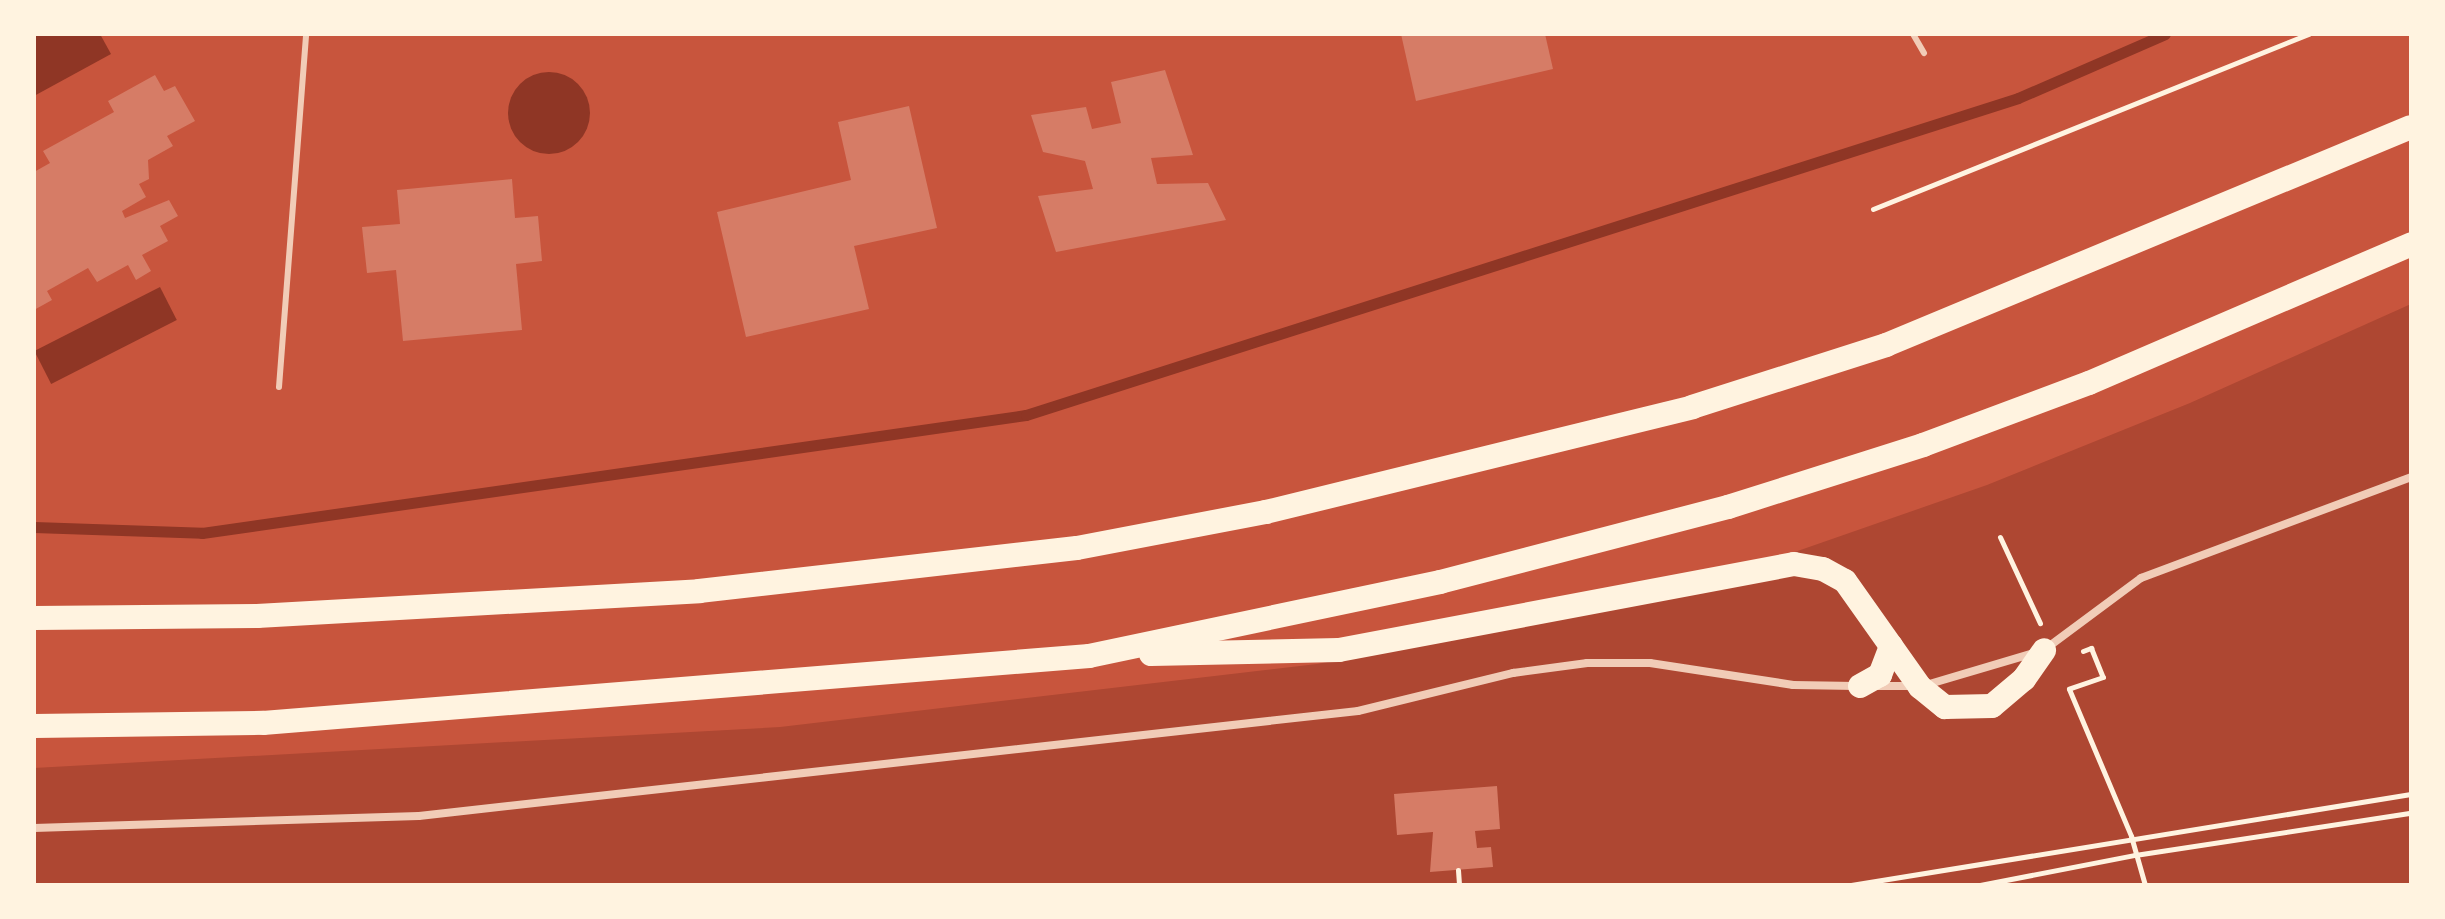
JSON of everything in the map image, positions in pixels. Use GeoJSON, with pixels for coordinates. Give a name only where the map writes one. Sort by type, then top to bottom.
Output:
{"type":"FeatureCollection","features":[{"type":"Feature","properties":{"kind":"highway"},"geometry":{"type":"LineString","coordinates":[[34,618],[257,616],[699,591],[1077,548],[1266,512],[1692,407],[1886,345],[2411,127]]}},
{"type":"Feature","properties":{"kind":"highway"},"geometry":{"type":"LineString","coordinates":[[1089,656],[1440,582],[1728,507],[1923,445],[2089,383],[2411,244]]}},
{"type":"Feature","properties":{"kind":"highway"},"geometry":{"type":"LineString","coordinates":[[2371,262],[2411,252]]}},
{"type":"Feature","properties":{"kind":"highway"},"geometry":{"type":"LineString","coordinates":[[34,726],[279,722],[1089,656],[1339,650],[1794,564],[1823,569],[1845,581],[1920,687],[1945,707],[1992,706],[2024,679],[2047,647]]}},
{"type":"Feature","properties":{"kind":"highway"},"geometry":{"type":"LineString","coordinates":[[1860,686],[1880,675],[1891,646]]}},
{"type":"Feature","properties":{"kind":"street"},"geometry":{"type":"LineString","coordinates":[[34,828],[419,816],[1358,711],[1513,673],[1587,663],[1650,663],[1793,685],[1920,687],[2047,647],[2141,578],[2411,477]]}},
{"type":"Feature","properties":{"kind":"lane"},"geometry":{"type":"LineString","coordinates":[[279,387],[306,34]]}},
{"type":"Feature","properties":{"kind":"lane"},"geometry":{"type":"LineString","coordinates":[[1913,34],[1924,53]]}},
{"type":"Feature","properties":{"kind":"path"},"geometry":{"type":"LineString","coordinates":[[1873,209],[2309,34]]}},
{"type":"Feature","properties":{"kind":"path"},"geometry":{"type":"LineString","coordinates":[[2000,537],[2047,647],[2057,662],[2091,648],[2103,677],[2069,689],[2131,836],[2145,885]]}},
{"type":"Feature","properties":{"kind":"path"},"geometry":{"type":"LineString","coordinates":[[1851,885],[2131,836],[2411,794]]}},
{"type":"Feature","properties":{"kind":"path"},"geometry":{"type":"LineString","coordinates":[[1980,885],[2135,855],[2411,813]]}},
{"type":"Feature","properties":{"kind":"path"},"geometry":{"type":"LineString","coordinates":[[1458,870],[1459,885]]}},
{"type":"Feature","properties":{"kind":"shaded area"},"geometry":{"type":"Polygon","coordinates":[[[34,34],[100,34],[111,54],[34,96],[34,34]]]}},
{"type":"Feature","properties":{"kind":"shaded area"},"geometry":{"type":"Polygon","coordinates":[[[549,72],[565,75],[578,84],[587,97],[590,113],[587,129],[578,142],[565,151],[549,154],[533,151],[520,142],[511,129],[508,113],[511,97],[520,84],[533,75],[549,72]]]}},
{"type":"Feature","properties":{"kind":"shaded area"},"geometry":{"type":"Polygon","coordinates":[[[160,287],[177,320],[51,384],[34,351],[160,287]]]}},
{"type":"Feature","properties":{"kind":"shaded area"},"geometry":{"type":"Polygon","coordinates":[[[2411,304],[2411,885],[34,885],[34,768],[780,727],[1317,664],[1522,623],[1789,554],[1987,485],[2190,403],[2411,304]]]}},
{"type":"Feature","properties":{"kind":"building"},"geometry":{"type":"Polygon","coordinates":[[[1401,34],[1545,34],[1553,69],[1416,101],[1401,34]]]}},
{"type":"Feature","properties":{"kind":"building"},"geometry":{"type":"Polygon","coordinates":[[[1165,70],[1193,155],[1151,158],[1157,184],[1208,183],[1226,220],[1056,252],[1038,196],[1093,189],[1085,161],[1043,152],[1031,115],[1086,107],[1092,129],[1121,123],[1111,82],[1165,70]]]}},
{"type":"Feature","properties":{"kind":"building"},"geometry":{"type":"Polygon","coordinates":[[[155,75],[164,91],[175,86],[195,121],[167,136],[173,146],[148,160],[149,179],[139,184],[146,197],[122,211],[125,218],[169,200],[178,216],[160,226],[168,241],[142,255],[151,271],[136,280],[128,265],[97,282],[88,268],[47,291],[52,300],[34,310],[34,172],[50,163],[43,151],[114,112],[108,101],[155,75]]]}},
{"type":"Feature","properties":{"kind":"building"},"geometry":{"type":"Polygon","coordinates":[[[909,106],[937,228],[854,246],[869,309],[746,337],[717,212],[851,180],[838,122],[909,106]]]}},
{"type":"Feature","properties":{"kind":"building"},"geometry":{"type":"Polygon","coordinates":[[[512,179],[515,218],[538,216],[542,261],[516,264],[522,330],[403,341],[396,270],[367,273],[362,227],[400,224],[397,190],[512,179]]]}},
{"type":"Feature","properties":{"kind":"building"},"geometry":{"type":"Polygon","coordinates":[[[1497,786],[1500,829],[1475,831],[1477,848],[1491,847],[1493,867],[1430,872],[1433,832],[1397,835],[1394,794],[1497,786]]]}},
{"type":"Feature","properties":{"kind":"waterway"},"geometry":{"type":"LineString","coordinates":[[34,527],[202,533],[1026,415],[2018,98],[2165,34]]}}]}
